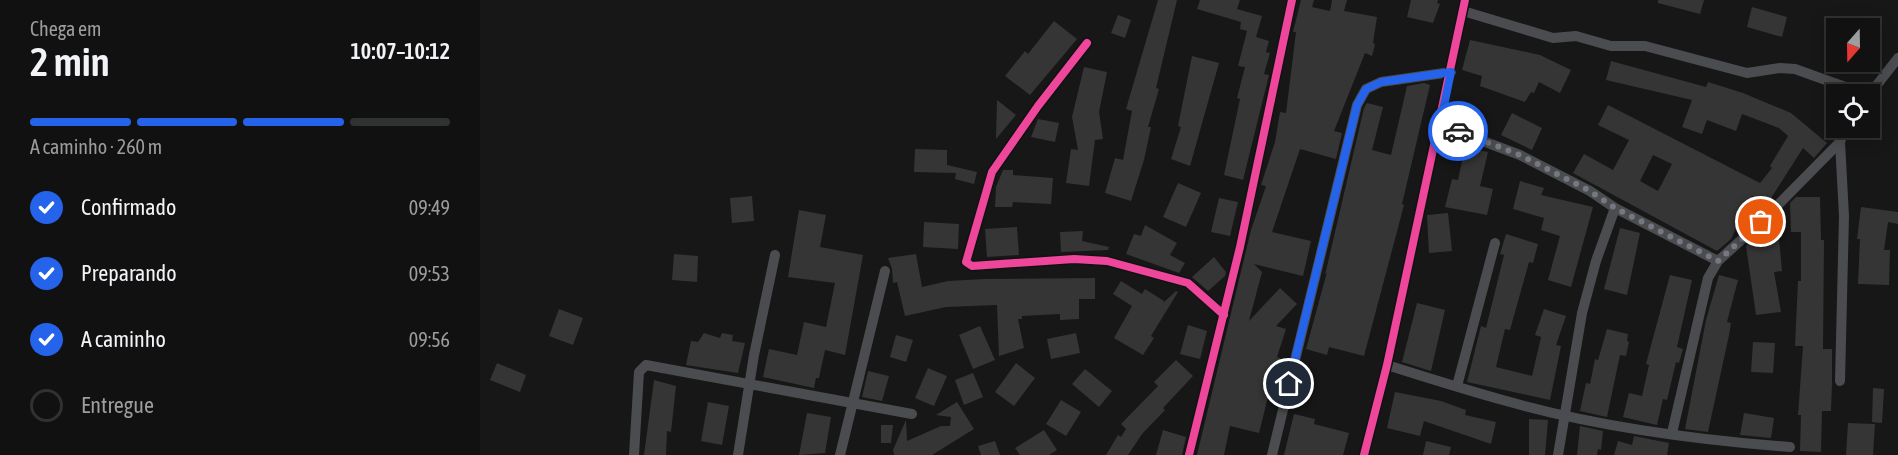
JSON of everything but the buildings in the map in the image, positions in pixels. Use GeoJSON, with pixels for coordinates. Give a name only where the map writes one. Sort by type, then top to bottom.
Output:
{"type":"FeatureCollection","features":[{"type":"Feature","properties":{"kind":"street"},"geometry":{"type":"LineString","coordinates":[[1189,455],[1224,315],[1292,0]]}},
{"type":"Feature","properties":{"kind":"street"},"geometry":{"type":"LineString","coordinates":[[1364,455],[1387,365],[1464,6],[1553,38],[1576,36],[1611,46],[1645,46],[1746,72],[1780,68],[1795,69],[1837,84]]}},
{"type":"Feature","properties":{"kind":"street"},"geometry":{"type":"LineString","coordinates":[[1086,43],[1038,105],[992,172],[966,262],[972,266],[1052,260],[1107,261],[1183,281],[1224,315]]}},
{"type":"Feature","properties":{"kind":"street"},"geometry":{"type":"LineString","coordinates":[[1876,84],[1898,58]]}},
{"type":"Feature","properties":{"kind":"street"},"geometry":{"type":"LineString","coordinates":[[1272,455],[1357,105],[1366,89],[1381,82],[1451,72]]}},
{"type":"Feature","properties":{"kind":"street"},"geometry":{"type":"LineString","coordinates":[[1440,125],[1520,155],[1590,191],[1615,208],[1718,261]]}},
{"type":"Feature","properties":{"kind":"street"},"geometry":{"type":"LineString","coordinates":[[1840,381],[1844,216],[1841,138]]}},
{"type":"Feature","properties":{"kind":"street"},"geometry":{"type":"LineString","coordinates":[[1672,433],[1708,278],[1718,261],[1761,222],[1840,142]]}},
{"type":"Feature","properties":{"kind":"street"},"geometry":{"type":"LineString","coordinates":[[1558,455],[1582,313],[1596,261],[1615,208]]}},
{"type":"Feature","properties":{"kind":"street"},"geometry":{"type":"LineString","coordinates":[[1457,386],[1495,243]]}},
{"type":"Feature","properties":{"kind":"street"},"geometry":{"type":"LineString","coordinates":[[738,455],[775,255]]}},
{"type":"Feature","properties":{"kind":"street"},"geometry":{"type":"LineString","coordinates":[[840,455],[851,402],[885,271]]}},
{"type":"Feature","properties":{"kind":"street"},"geometry":{"type":"LineString","coordinates":[[633,455],[639,372],[643,366],[650,365],[912,414]]}},
{"type":"Feature","properties":{"kind":"street"},"geometry":{"type":"LineString","coordinates":[[1387,365],[1565,416],[1728,442],[1790,447]]}},
{"type":"Feature","properties":{"kind":"cycle path"},"geometry":{"type":"LineString","coordinates":[[1189,455],[1240,247],[1292,0]]}},
{"type":"Feature","properties":{"kind":"cycle path"},"geometry":{"type":"LineString","coordinates":[[1364,455],[1387,365],[1465,0]]}},
{"type":"Feature","properties":{"kind":"cycle path"},"geometry":{"type":"LineString","coordinates":[[1087,43],[1038,106],[992,172],[966,262],[972,266],[1074,259],[1107,261],[1188,283],[1224,315]]}},
{"type":"Feature","properties":{"kind":"way so far"},"geometry":{"type":"LineString","coordinates":[[1458,131],[1520,155],[1590,191],[1615,208],[1718,261],[1761,222]]}},
{"type":"Feature","properties":{"kind":"route"},"geometry":{"type":"LineString","coordinates":[[1289,384],[1357,105],[1366,89],[1381,82],[1451,72],[1440,125],[1458,131]]}}]}
